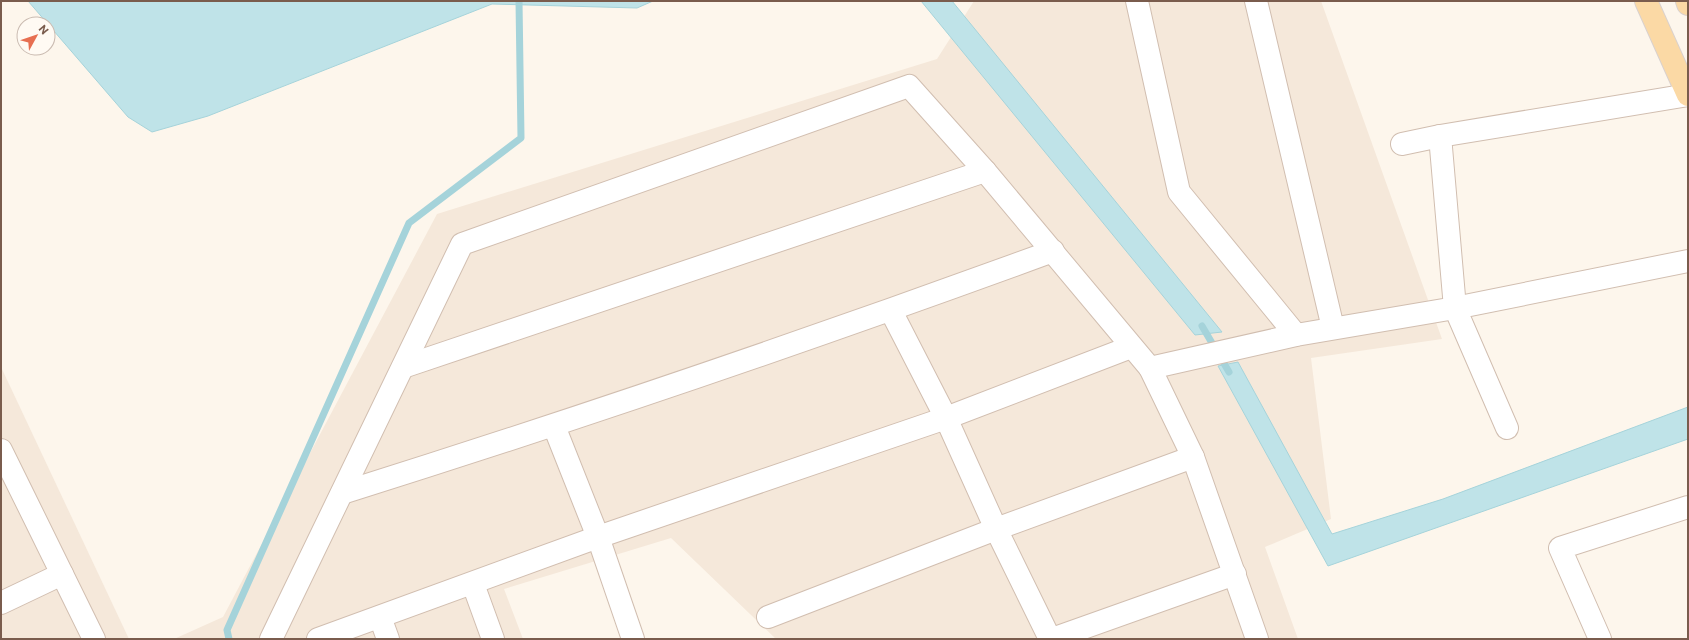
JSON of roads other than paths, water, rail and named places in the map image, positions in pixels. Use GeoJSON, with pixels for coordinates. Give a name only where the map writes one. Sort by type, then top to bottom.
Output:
{"type":"FeatureCollection","features":[{"type":"Feature","properties":{"kind":"main road"},"geometry":{"type":"LineString","coordinates":[[1646,1],[1688,95]]}},
{"type":"Feature","properties":{"kind":"street"},"geometry":{"type":"LineString","coordinates":[[1137,1],[1179,192],[1296,335]]}},
{"type":"Feature","properties":{"kind":"street"},"geometry":{"type":"LineString","coordinates":[[1256,1],[1333,328]]}},
{"type":"Feature","properties":{"kind":"street"},"geometry":{"type":"LineString","coordinates":[[271,639],[462,244],[909,86],[985,171],[1150,368],[1193,457],[1257,639]]}},
{"type":"Feature","properties":{"kind":"street"},"geometry":{"type":"LineString","coordinates":[[1402,144],[1440,136],[1688,95]]}},
{"type":"Feature","properties":{"kind":"street"},"geometry":{"type":"LineString","coordinates":[[1440,136],[1455,308],[1507,428]]}},
{"type":"Feature","properties":{"kind":"street"},"geometry":{"type":"LineString","coordinates":[[403,367],[985,171]]}},
{"type":"Feature","properties":{"kind":"street"},"geometry":{"type":"LineString","coordinates":[[342,493],[554,426],[891,311],[1053,252]]}},
{"type":"Feature","properties":{"kind":"street"},"geometry":{"type":"LineString","coordinates":[[1150,368],[1296,335],[1455,308],[1688,261]]}},
{"type":"Feature","properties":{"kind":"street"},"geometry":{"type":"LineString","coordinates":[[891,311],[946,418],[996,529],[1051,639],[1235,574]]}},
{"type":"Feature","properties":{"kind":"street"},"geometry":{"type":"LineString","coordinates":[[318,639],[473,584],[598,537],[946,418],[1131,346]]}},
{"type":"Feature","properties":{"kind":"street"},"geometry":{"type":"LineString","coordinates":[[554,426],[598,537],[633,639]]}},
{"type":"Feature","properties":{"kind":"street"},"geometry":{"type":"LineString","coordinates":[[768,617],[996,529],[1193,457]]}},
{"type":"Feature","properties":{"kind":"street"},"geometry":{"type":"LineString","coordinates":[[4,463],[94,639]]}},
{"type":"Feature","properties":{"kind":"street"},"geometry":{"type":"LineString","coordinates":[[1600,639],[1560,548],[1688,507]]}},
{"type":"Feature","properties":{"kind":"street"},"geometry":{"type":"LineString","coordinates":[[1,603],[62,574]]}},
{"type":"Feature","properties":{"kind":"street"},"geometry":{"type":"LineString","coordinates":[[473,584],[493,639]]}},
{"type":"Feature","properties":{"kind":"street"},"geometry":{"type":"LineString","coordinates":[[380,617],[388,639]]}},
{"type":"Feature","properties":{"kind":"water"},"geometry":{"type":"Polygon","coordinates":[[[28,1],[653,1],[637,8],[492,4],[208,116],[152,132],[128,117],[56,33],[56,16],[41,16],[28,1]]]}},
{"type":"Feature","properties":{"kind":"water"},"geometry":{"type":"Polygon","coordinates":[[[921,1],[952,1],[1222,332],[1195,335],[921,1]]]}},
{"type":"Feature","properties":{"kind":"water"},"geometry":{"type":"Polygon","coordinates":[[[1238,362],[1332,534],[1443,499],[1688,407],[1688,439],[1328,566],[1218,366],[1238,362]]]}},
{"type":"Feature","properties":{"kind":"waterway"},"geometry":{"type":"LineString","coordinates":[[229,639],[227,630],[409,223],[521,138],[519,1]]}},
{"type":"Feature","properties":{"kind":"waterway"},"geometry":{"type":"LineString","coordinates":[[1202,326],[1229,372]]}}]}
